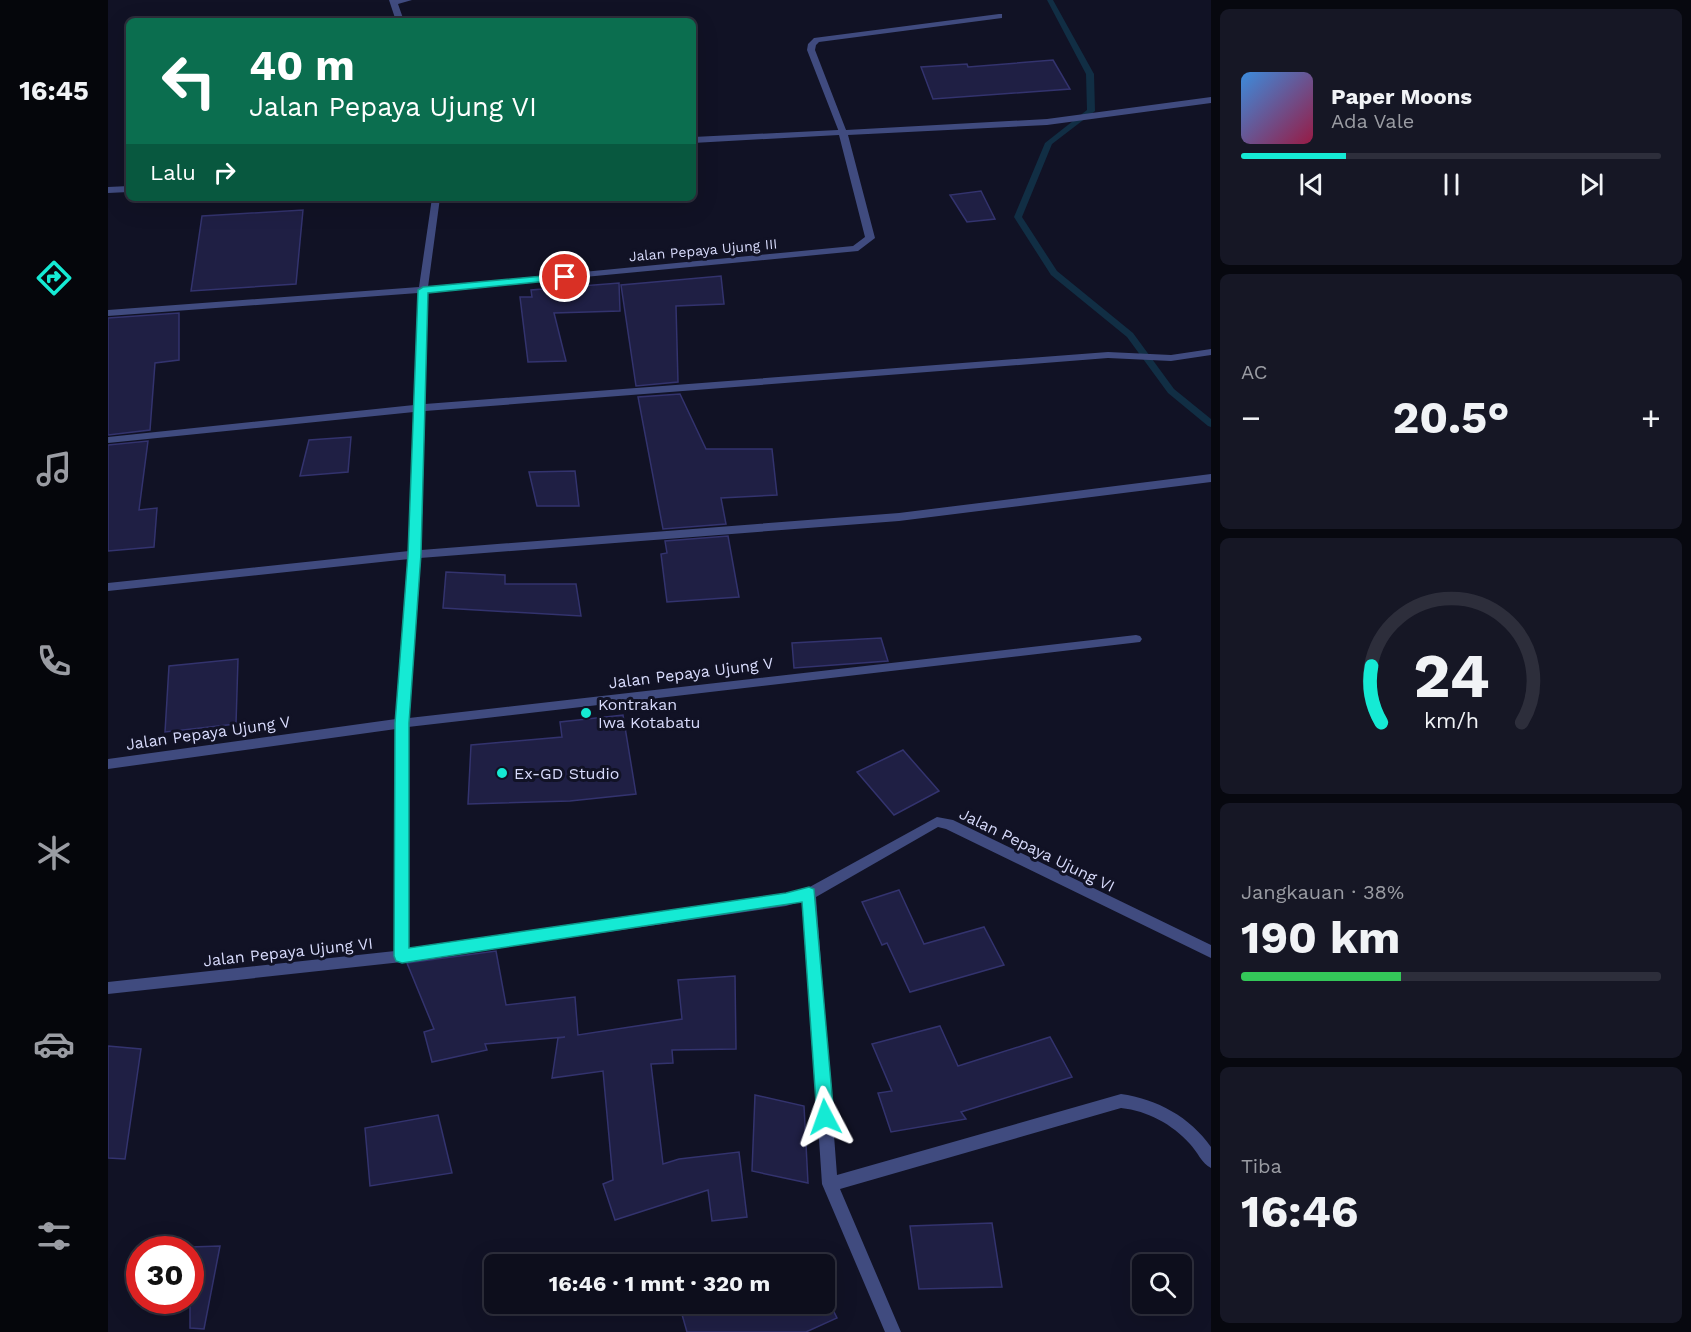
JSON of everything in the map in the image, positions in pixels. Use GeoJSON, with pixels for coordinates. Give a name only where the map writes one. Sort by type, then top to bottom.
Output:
{"type":"FeatureCollection","features":[{"type":"Feature","properties":{"kind":"street"},"geometry":{"type":"LineString","coordinates":[[399,18],[394,1],[408,0]]}},
{"type":"Feature","properties":{"kind":"street"},"geometry":{"type":"LineString","coordinates":[[842,130],[811,50],[812,44],[817,40],[999,16]]}},
{"type":"Feature","properties":{"kind":"street"},"geometry":{"type":"LineString","coordinates":[[696,140],[842,130],[1047,122],[1211,100]]}},
{"type":"Feature","properties":{"kind":"street","name":"Jalan Pepaya Ujung III"},"geometry":{"type":"LineString","coordinates":[[423,290],[855,249],[870,238],[842,130]]}},
{"type":"Feature","properties":{"kind":"street"},"geometry":{"type":"LineString","coordinates":[[108,190],[126,189]]}},
{"type":"Feature","properties":{"kind":"street"},"geometry":{"type":"LineString","coordinates":[[402,956],[402,723],[414,554],[423,290],[436,201]]}},
{"type":"Feature","properties":{"kind":"street"},"geometry":{"type":"LineString","coordinates":[[108,313],[423,290]]}},
{"type":"Feature","properties":{"kind":"street"},"geometry":{"type":"LineString","coordinates":[[108,440],[419,408],[1108,355],[1187,357],[1211,352]]}},
{"type":"Feature","properties":{"kind":"street"},"geometry":{"type":"LineString","coordinates":[[108,587],[414,554],[899,517],[1211,478]]}},
{"type":"Feature","properties":{"kind":"street","name":"Jalan Pepaya Ujung V"},"geometry":{"type":"LineString","coordinates":[[108,764],[402,723],[1136,639]]}},
{"type":"Feature","properties":{"kind":"street","name":"Jalan Pepaya Ujung VI"},"geometry":{"type":"LineString","coordinates":[[108,988],[402,956],[786,900],[809,894],[937,822],[948,824],[1211,952]]}},
{"type":"Feature","properties":{"kind":"street"},"geometry":{"type":"LineString","coordinates":[[809,894],[830,1184],[893,1332]]}},
{"type":"Feature","properties":{"kind":"street"},"geometry":{"type":"LineString","coordinates":[[830,1184],[1121,1101],[1146,1104],[1176,1123],[1198,1142],[1211,1161]]}},
{"type":"Feature","properties":{"kind":"building"},"geometry":{"type":"Polygon","coordinates":[[[1053,60],[1070,89],[933,99],[921,67],[967,64],[968,67],[1053,60]]]}},
{"type":"Feature","properties":{"kind":"building"},"geometry":{"type":"Polygon","coordinates":[[[981,191],[995,219],[967,222],[950,195],[981,191]]]}},
{"type":"Feature","properties":{"kind":"building"},"geometry":{"type":"Polygon","coordinates":[[[303,210],[296,284],[191,291],[202,216],[303,210]]]}},
{"type":"Feature","properties":{"kind":"building"},"geometry":{"type":"Polygon","coordinates":[[[721,276],[724,304],[676,306],[678,382],[636,386],[621,285],[721,276]]]}},
{"type":"Feature","properties":{"kind":"building"},"geometry":{"type":"Polygon","coordinates":[[[619,283],[620,311],[554,313],[566,361],[528,362],[520,297],[532,297],[531,290],[619,283]]]}},
{"type":"Feature","properties":{"kind":"building"},"geometry":{"type":"Polygon","coordinates":[[[179,313],[179,360],[155,363],[150,430],[108,435],[108,318],[179,313]]]}},
{"type":"Feature","properties":{"kind":"building"},"geometry":{"type":"Polygon","coordinates":[[[680,394],[706,449],[772,449],[777,495],[721,498],[726,524],[663,529],[638,397],[680,394]]]}},
{"type":"Feature","properties":{"kind":"building"},"geometry":{"type":"Polygon","coordinates":[[[351,437],[348,472],[300,476],[309,440],[351,437]]]}},
{"type":"Feature","properties":{"kind":"building"},"geometry":{"type":"Polygon","coordinates":[[[148,441],[139,510],[157,508],[154,547],[108,551],[108,445],[148,441]]]}},
{"type":"Feature","properties":{"kind":"building"},"geometry":{"type":"Polygon","coordinates":[[[575,471],[579,506],[537,506],[529,472],[575,471]]]}},
{"type":"Feature","properties":{"kind":"building"},"geometry":{"type":"Polygon","coordinates":[[[728,536],[739,597],[667,602],[661,554],[667,553],[665,541],[728,536]]]}},
{"type":"Feature","properties":{"kind":"building"},"geometry":{"type":"Polygon","coordinates":[[[446,572],[505,575],[505,584],[576,584],[581,616],[443,608],[446,572]]]}},
{"type":"Feature","properties":{"kind":"building"},"geometry":{"type":"Polygon","coordinates":[[[881,638],[888,661],[794,668],[792,643],[881,638]]]}},
{"type":"Feature","properties":{"kind":"building"},"geometry":{"type":"Polygon","coordinates":[[[238,659],[236,724],[165,732],[169,666],[238,659]]]}},
{"type":"Feature","properties":{"kind":"building"},"geometry":{"type":"Polygon","coordinates":[[[623,715],[636,794],[570,801],[468,804],[471,745],[562,737],[560,722],[623,715]]]}},
{"type":"Feature","properties":{"kind":"building"},"geometry":{"type":"Polygon","coordinates":[[[903,750],[939,791],[894,815],[857,772],[903,750]]]}},
{"type":"Feature","properties":{"kind":"building"},"geometry":{"type":"Polygon","coordinates":[[[899,890],[924,944],[984,927],[1004,965],[910,992],[887,943],[882,945],[862,902],[899,890]]]}},
{"type":"Feature","properties":{"kind":"building"},"geometry":{"type":"Polygon","coordinates":[[[496,951],[506,1005],[575,997],[578,1035],[682,1019],[678,980],[735,976],[736,1049],[672,1050],[673,1063],[651,1064],[663,1164],[679,1159],[739,1152],[747,1217],[712,1221],[708,1190],[615,1220],[603,1184],[613,1180],[603,1071],[552,1078],[558,1038],[565,1037],[485,1044],[487,1050],[432,1062],[424,1032],[434,1029],[407,963],[496,951]]]}},
{"type":"Feature","properties":{"kind":"building"},"geometry":{"type":"Polygon","coordinates":[[[940,1026],[958,1066],[1050,1037],[1072,1077],[961,1112],[966,1119],[891,1132],[878,1093],[892,1091],[872,1044],[940,1026]]]}},
{"type":"Feature","properties":{"kind":"building"},"geometry":{"type":"Polygon","coordinates":[[[108,1046],[141,1049],[125,1159],[108,1158],[108,1046]]]}},
{"type":"Feature","properties":{"kind":"building"},"geometry":{"type":"Polygon","coordinates":[[[755,1095],[804,1106],[808,1183],[752,1171],[755,1095]]]}},
{"type":"Feature","properties":{"kind":"building"},"geometry":{"type":"Polygon","coordinates":[[[438,1115],[452,1173],[370,1186],[365,1128],[438,1115]]]}},
{"type":"Feature","properties":{"kind":"building"},"geometry":{"type":"Polygon","coordinates":[[[992,1223],[1002,1287],[919,1289],[910,1226],[992,1223]]]}},
{"type":"Feature","properties":{"kind":"building"},"geometry":{"type":"Polygon","coordinates":[[[220,1246],[204,1329],[190,1328],[190,1314],[204,1314],[204,1247],[220,1246]]]}},
{"type":"Feature","properties":{"kind":"building"},"geometry":{"type":"Polygon","coordinates":[[[682,1314],[835,1314],[837,1318],[806,1332],[687,1332],[682,1314]]]}},
{"type":"Feature","properties":{"kind":"waterway"},"geometry":{"type":"LineString","coordinates":[[1050,0],[1090,74],[1091,111],[1049,143],[1018,217],[1054,273],[1130,335],[1171,391],[1211,424]]}},
{"type":"Feature","properties":{"kind":"place","name":"Kontrakan Iwa Kotabatu"},"geometry":{"type":"Point","coordinates":[586,713]}},
{"type":"Feature","properties":{"kind":"place","name":"Ex-GD Studio"},"geometry":{"type":"Point","coordinates":[502,773]}},
{"type":"Feature","properties":{"kind":"route"},"geometry":{"type":"LineString","coordinates":[[565,277],[423,290],[414,554],[402,723],[402,956],[786,900],[809,894],[825,1117]]}}]}
